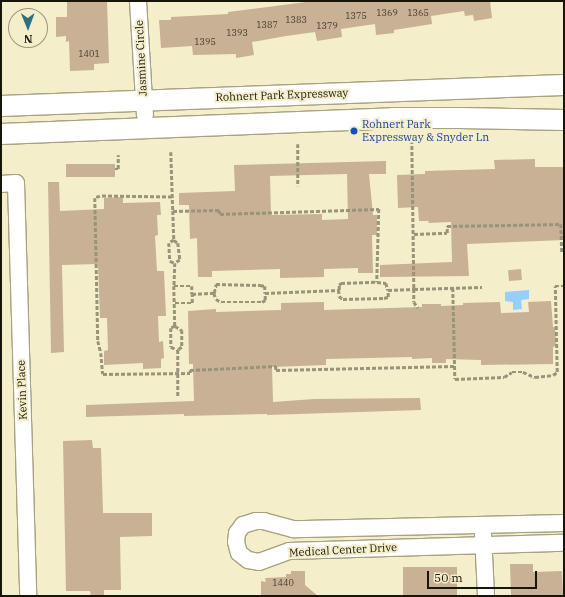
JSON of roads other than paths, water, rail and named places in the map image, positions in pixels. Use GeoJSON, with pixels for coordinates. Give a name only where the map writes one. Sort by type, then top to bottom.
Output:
{"type":"FeatureCollection","features":[{"type":"Feature","properties":{"kind":"main road","name":"Rohnert Park Expressway"},"geometry":{"type":"LineString","coordinates":[[1,106],[144,108],[564,86]]}},
{"type":"Feature","properties":{"kind":"main road"},"geometry":{"type":"LineString","coordinates":[[1,134],[393,118],[564,120]]}},
{"type":"Feature","properties":{"kind":"street","name":"Jasmine Circle"},"geometry":{"type":"LineString","coordinates":[[138,1],[144,108]]}},
{"type":"Feature","properties":{"kind":"street","name":"Kevin Place"},"geometry":{"type":"LineString","coordinates":[[8,184],[28,596]]}},
{"type":"Feature","properties":{"kind":"street","name":"Medical Center Drive"},"geometry":{"type":"LineString","coordinates":[[564,523],[293,529],[264,521],[256,521],[243,525],[237,533],[236,542],[239,553],[248,560],[258,562],[289,551],[564,543]]}},
{"type":"Feature","properties":{"kind":"street"},"geometry":{"type":"LineString","coordinates":[[483,525],[486,596]]}},
{"type":"Feature","properties":{"kind":"water"},"geometry":{"type":"Polygon","coordinates":[[[529,290],[529,299],[521,300],[522,309],[513,310],[513,302],[505,301],[505,292],[529,290]]]}},
{"type":"Feature","properties":{"kind":"place","name":"Rohnert Park Expressway & Snyder Ln"},"geometry":{"type":"Point","coordinates":[354,131]}}]}
